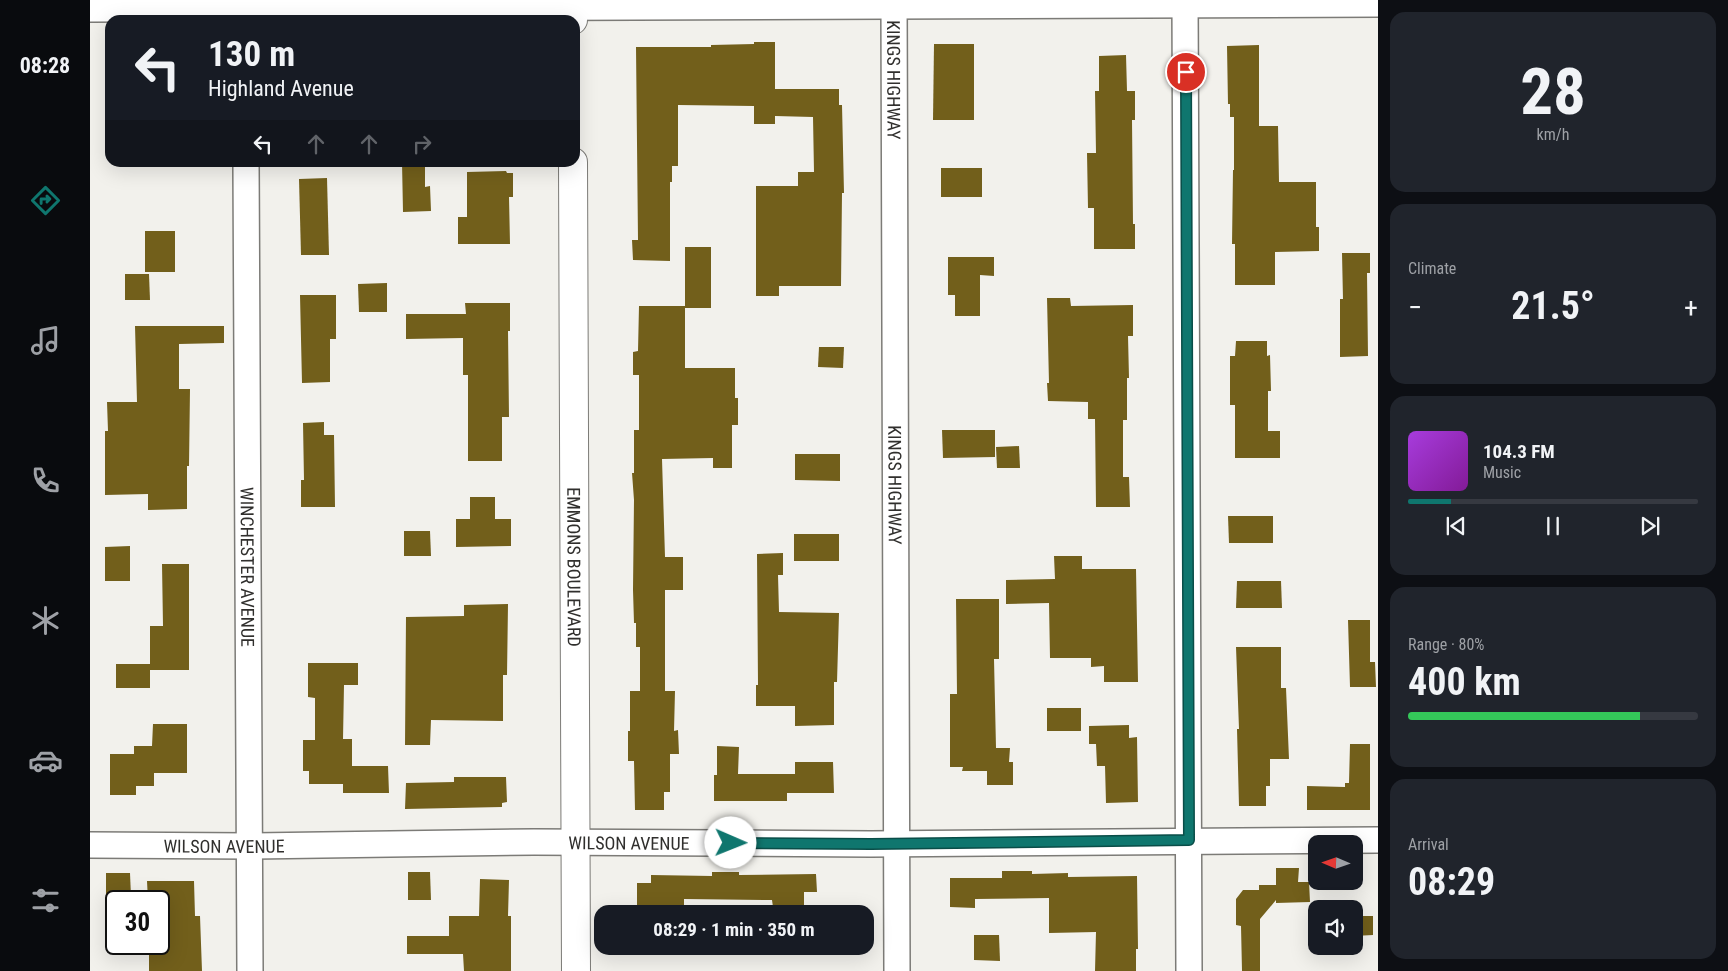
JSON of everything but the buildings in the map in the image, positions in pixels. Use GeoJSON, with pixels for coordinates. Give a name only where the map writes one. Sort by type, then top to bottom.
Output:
{"type":"FeatureCollection","features":[{"type":"Feature","properties":{"kind":"street"},"geometry":{"type":"LineString","coordinates":[[1185,2],[1189,971]]}},
{"type":"Feature","properties":{"kind":"street"},"geometry":{"type":"LineString","coordinates":[[90,9],[572,9],[894,3],[1185,2],[1378,4]]}},
{"type":"Feature","properties":{"kind":"street","name":"KINGS HIGHWAY"},"geometry":{"type":"LineString","coordinates":[[894,3],[897,971]]}},
{"type":"Feature","properties":{"kind":"street","name":"WINCHESTER AVENUE"},"geometry":{"type":"LineString","coordinates":[[246,167],[250,971]]}},
{"type":"Feature","properties":{"kind":"street","name":"EMMONS BOULEVARD"},"geometry":{"type":"LineString","coordinates":[[573,167],[576,971]]}},
{"type":"Feature","properties":{"kind":"street","name":"WILSON AVENUE"},"geometry":{"type":"LineString","coordinates":[[90,845],[249,846],[576,842],[896,844],[1189,840],[1378,840]]}},
{"type":"Feature","properties":{"kind":"route"},"geometry":{"type":"LineString","coordinates":[[731,843],[871,844],[1189,840],[1186,72]]}}]}
